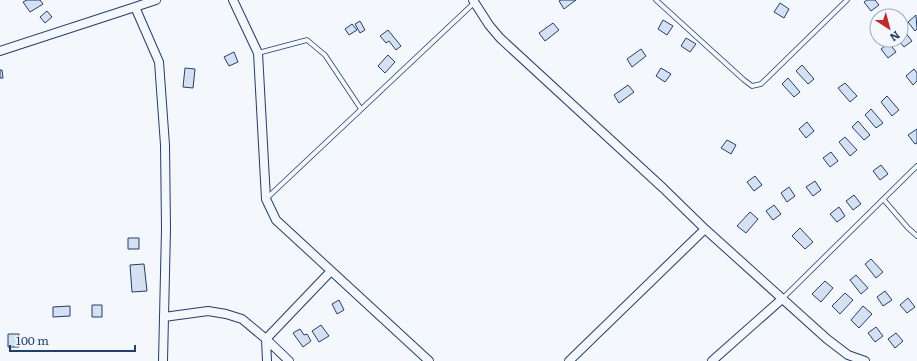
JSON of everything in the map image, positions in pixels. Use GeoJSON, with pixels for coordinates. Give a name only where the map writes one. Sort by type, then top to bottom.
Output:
{"type":"FeatureCollection","features":[{"type":"Feature","properties":{"kind":"street"},"geometry":{"type":"LineString","coordinates":[[0,51],[156,0]]}},
{"type":"Feature","properties":{"kind":"street"},"geometry":{"type":"LineString","coordinates":[[232,0],[258,53],[266,199],[276,220],[429,361]]}},
{"type":"Feature","properties":{"kind":"street"},"geometry":{"type":"LineString","coordinates":[[474,1],[489,25],[500,38],[663,188],[705,229],[838,348],[848,355],[865,361]]}},
{"type":"Feature","properties":{"kind":"street"},"geometry":{"type":"LineString","coordinates":[[135,7],[159,62],[165,146],[166,230],[163,361]]}},
{"type":"Feature","properties":{"kind":"street"},"geometry":{"type":"LineString","coordinates":[[569,361],[705,229]]}},
{"type":"Feature","properties":{"kind":"street"},"geometry":{"type":"LineString","coordinates":[[267,361],[266,339],[331,271]]}},
{"type":"Feature","properties":{"kind":"street"},"geometry":{"type":"LineString","coordinates":[[712,361],[782,299]]}},
{"type":"Feature","properties":{"kind":"street"},"geometry":{"type":"LineString","coordinates":[[164,317],[208,311],[226,314],[242,319],[289,361]]}},
{"type":"Feature","properties":{"kind":"lane"},"geometry":{"type":"LineString","coordinates":[[656,0],[752,86],[761,84],[847,0]]}},
{"type":"Feature","properties":{"kind":"lane"},"geometry":{"type":"LineString","coordinates":[[266,199],[474,1]]}},
{"type":"Feature","properties":{"kind":"lane"},"geometry":{"type":"LineString","coordinates":[[258,53],[306,40],[324,55],[361,109]]}},
{"type":"Feature","properties":{"kind":"lane"},"geometry":{"type":"LineString","coordinates":[[782,299],[917,166]]}},
{"type":"Feature","properties":{"kind":"lane"},"geometry":{"type":"LineString","coordinates":[[884,200],[908,228],[917,236]]}},
{"type":"Feature","properties":{"kind":"building"},"geometry":{"type":"Polygon","coordinates":[[[27,0],[40,0],[43,4],[30,12],[23,2],[27,0]]]}},
{"type":"Feature","properties":{"kind":"building"},"geometry":{"type":"Polygon","coordinates":[[[576,0],[564,9],[559,1],[576,0]]]}},
{"type":"Feature","properties":{"kind":"building"},"geometry":{"type":"Polygon","coordinates":[[[867,0],[875,0],[879,5],[875,8],[869,8],[864,2],[867,0]]]}},
{"type":"Feature","properties":{"kind":"building"},"geometry":{"type":"Polygon","coordinates":[[[780,3],[789,9],[784,18],[774,12],[780,3]]]}},
{"type":"Feature","properties":{"kind":"building"},"geometry":{"type":"Polygon","coordinates":[[[47,11],[52,17],[45,23],[40,17],[47,11]]]}},
{"type":"Feature","properties":{"kind":"building"},"geometry":{"type":"Polygon","coordinates":[[[916,15],[917,29],[915,31],[909,23],[909,21],[916,15]]]}},
{"type":"Feature","properties":{"kind":"building"},"geometry":{"type":"Polygon","coordinates":[[[663,20],[673,26],[667,35],[658,29],[663,20]]]}},
{"type":"Feature","properties":{"kind":"building"},"geometry":{"type":"Polygon","coordinates":[[[360,21],[365,30],[360,33],[355,24],[360,21]]]}},
{"type":"Feature","properties":{"kind":"building"},"geometry":{"type":"Polygon","coordinates":[[[553,23],[559,30],[545,41],[539,33],[553,23]]]}},
{"type":"Feature","properties":{"kind":"building"},"geometry":{"type":"Polygon","coordinates":[[[352,24],[357,30],[349,35],[345,29],[352,24]]]}},
{"type":"Feature","properties":{"kind":"building"},"geometry":{"type":"Polygon","coordinates":[[[388,30],[401,46],[396,50],[389,41],[386,43],[380,36],[388,30]]]}},
{"type":"Feature","properties":{"kind":"building"},"geometry":{"type":"Polygon","coordinates":[[[686,38],[696,44],[690,52],[681,46],[686,38]]]}},
{"type":"Feature","properties":{"kind":"building"},"geometry":{"type":"Polygon","coordinates":[[[893,48],[896,52],[888,58],[881,49],[893,48]]]}},
{"type":"Feature","properties":{"kind":"building"},"geometry":{"type":"Polygon","coordinates":[[[641,49],[646,56],[632,67],[627,59],[641,49]]]}},
{"type":"Feature","properties":{"kind":"building"},"geometry":{"type":"Polygon","coordinates":[[[234,52],[238,62],[229,66],[224,57],[234,52]]]}},
{"type":"Feature","properties":{"kind":"building"},"geometry":{"type":"Polygon","coordinates":[[[388,55],[395,62],[385,73],[378,66],[388,55]]]}},
{"type":"Feature","properties":{"kind":"building"},"geometry":{"type":"Polygon","coordinates":[[[802,65],[814,79],[808,84],[796,71],[802,65]]]}},
{"type":"Feature","properties":{"kind":"building"},"geometry":{"type":"Polygon","coordinates":[[[185,68],[195,69],[193,88],[183,87],[185,68]]]}},
{"type":"Feature","properties":{"kind":"building"},"geometry":{"type":"Polygon","coordinates":[[[661,68],[671,74],[665,82],[656,76],[661,68]]]}},
{"type":"Feature","properties":{"kind":"building"},"geometry":{"type":"Polygon","coordinates":[[[914,69],[917,73],[917,81],[913,85],[906,76],[914,69]]]}},
{"type":"Feature","properties":{"kind":"building"},"geometry":{"type":"Polygon","coordinates":[[[0,70],[2,70],[3,78],[0,78],[0,70]]]}},
{"type":"Feature","properties":{"kind":"building"},"geometry":{"type":"Polygon","coordinates":[[[788,78],[800,92],[794,97],[782,84],[788,78]]]}},
{"type":"Feature","properties":{"kind":"building"},"geometry":{"type":"Polygon","coordinates":[[[845,83],[857,96],[850,102],[838,88],[845,83]]]}},
{"type":"Feature","properties":{"kind":"building"},"geometry":{"type":"Polygon","coordinates":[[[628,85],[634,92],[619,103],[614,95],[628,85]]]}},
{"type":"Feature","properties":{"kind":"building"},"geometry":{"type":"Polygon","coordinates":[[[887,96],[899,110],[892,116],[881,102],[887,96]]]}},
{"type":"Feature","properties":{"kind":"building"},"geometry":{"type":"Polygon","coordinates":[[[871,109],[883,123],[876,128],[865,115],[871,109]]]}},
{"type":"Feature","properties":{"kind":"building"},"geometry":{"type":"Polygon","coordinates":[[[858,121],[870,135],[864,140],[852,127],[858,121]]]}},
{"type":"Feature","properties":{"kind":"building"},"geometry":{"type":"Polygon","coordinates":[[[807,122],[814,131],[806,138],[799,129],[807,122]]]}},
{"type":"Feature","properties":{"kind":"building"},"geometry":{"type":"Polygon","coordinates":[[[917,129],[917,143],[915,144],[908,135],[917,129]]]}},
{"type":"Feature","properties":{"kind":"building"},"geometry":{"type":"Polygon","coordinates":[[[845,137],[857,150],[850,156],[839,142],[845,137]]]}},
{"type":"Feature","properties":{"kind":"building"},"geometry":{"type":"Polygon","coordinates":[[[727,140],[736,145],[731,154],[721,148],[727,140]]]}},
{"type":"Feature","properties":{"kind":"building"},"geometry":{"type":"Polygon","coordinates":[[[831,152],[838,161],[830,167],[823,158],[831,152]]]}},
{"type":"Feature","properties":{"kind":"building"},"geometry":{"type":"Polygon","coordinates":[[[881,165],[888,174],[880,180],[873,171],[881,165]]]}},
{"type":"Feature","properties":{"kind":"building"},"geometry":{"type":"Polygon","coordinates":[[[755,176],[762,185],[754,191],[747,182],[755,176]]]}},
{"type":"Feature","properties":{"kind":"building"},"geometry":{"type":"Polygon","coordinates":[[[815,181],[821,190],[813,196],[806,187],[815,181]]]}},
{"type":"Feature","properties":{"kind":"building"},"geometry":{"type":"Polygon","coordinates":[[[789,187],[795,196],[787,202],[781,193],[789,187]]]}},
{"type":"Feature","properties":{"kind":"building"},"geometry":{"type":"Polygon","coordinates":[[[854,195],[861,204],[853,210],[846,201],[854,195]]]}},
{"type":"Feature","properties":{"kind":"building"},"geometry":{"type":"Polygon","coordinates":[[[774,205],[781,214],[773,220],[766,211],[774,205]]]}},
{"type":"Feature","properties":{"kind":"building"},"geometry":{"type":"Polygon","coordinates":[[[839,207],[845,216],[837,222],[830,214],[839,207]]]}},
{"type":"Feature","properties":{"kind":"building"},"geometry":{"type":"Polygon","coordinates":[[[750,212],[758,219],[746,233],[737,226],[750,212]]]}},
{"type":"Feature","properties":{"kind":"building"},"geometry":{"type":"Polygon","coordinates":[[[800,228],[813,242],[805,249],[792,236],[800,228]]]}},
{"type":"Feature","properties":{"kind":"building"},"geometry":{"type":"Polygon","coordinates":[[[128,238],[139,238],[139,249],[128,249],[128,238]]]}},
{"type":"Feature","properties":{"kind":"building"},"geometry":{"type":"Polygon","coordinates":[[[871,259],[883,272],[876,278],[865,264],[871,259]]]}},
{"type":"Feature","properties":{"kind":"building"},"geometry":{"type":"Polygon","coordinates":[[[144,264],[147,291],[132,292],[130,265],[144,264]]]}},
{"type":"Feature","properties":{"kind":"building"},"geometry":{"type":"Polygon","coordinates":[[[856,275],[868,288],[861,294],[850,280],[856,275]]]}},
{"type":"Feature","properties":{"kind":"building"},"geometry":{"type":"Polygon","coordinates":[[[825,281],[833,288],[821,302],[812,294],[825,281]]]}},
{"type":"Feature","properties":{"kind":"building"},"geometry":{"type":"Polygon","coordinates":[[[885,291],[892,300],[883,306],[877,297],[885,291]]]}},
{"type":"Feature","properties":{"kind":"building"},"geometry":{"type":"Polygon","coordinates":[[[845,293],[853,300],[840,314],[832,306],[845,293]]]}},
{"type":"Feature","properties":{"kind":"building"},"geometry":{"type":"Polygon","coordinates":[[[908,298],[915,307],[907,313],[900,305],[908,298]]]}},
{"type":"Feature","properties":{"kind":"building"},"geometry":{"type":"Polygon","coordinates":[[[339,300],[344,310],[337,314],[332,304],[339,300]]]}},
{"type":"Feature","properties":{"kind":"building"},"geometry":{"type":"Polygon","coordinates":[[[92,305],[102,305],[102,317],[92,317],[92,305]]]}},
{"type":"Feature","properties":{"kind":"building"},"geometry":{"type":"Polygon","coordinates":[[[70,306],[70,316],[53,317],[53,307],[70,306]]]}},
{"type":"Feature","properties":{"kind":"building"},"geometry":{"type":"Polygon","coordinates":[[[863,306],[872,314],[859,328],[851,320],[863,306]]]}},
{"type":"Feature","properties":{"kind":"building"},"geometry":{"type":"Polygon","coordinates":[[[321,325],[329,336],[319,342],[312,331],[321,325]]]}},
{"type":"Feature","properties":{"kind":"building"},"geometry":{"type":"Polygon","coordinates":[[[876,327],[883,336],[875,342],[868,333],[876,327]]]}},
{"type":"Feature","properties":{"kind":"building"},"geometry":{"type":"Polygon","coordinates":[[[300,329],[304,335],[307,334],[311,341],[303,347],[293,333],[300,329]]]}},
{"type":"Feature","properties":{"kind":"building"},"geometry":{"type":"Polygon","coordinates":[[[896,333],[903,341],[895,348],[888,339],[896,333]]]}},
{"type":"Feature","properties":{"kind":"building"},"geometry":{"type":"Polygon","coordinates":[[[8,334],[19,334],[19,347],[8,347],[8,334]]]}}]}
